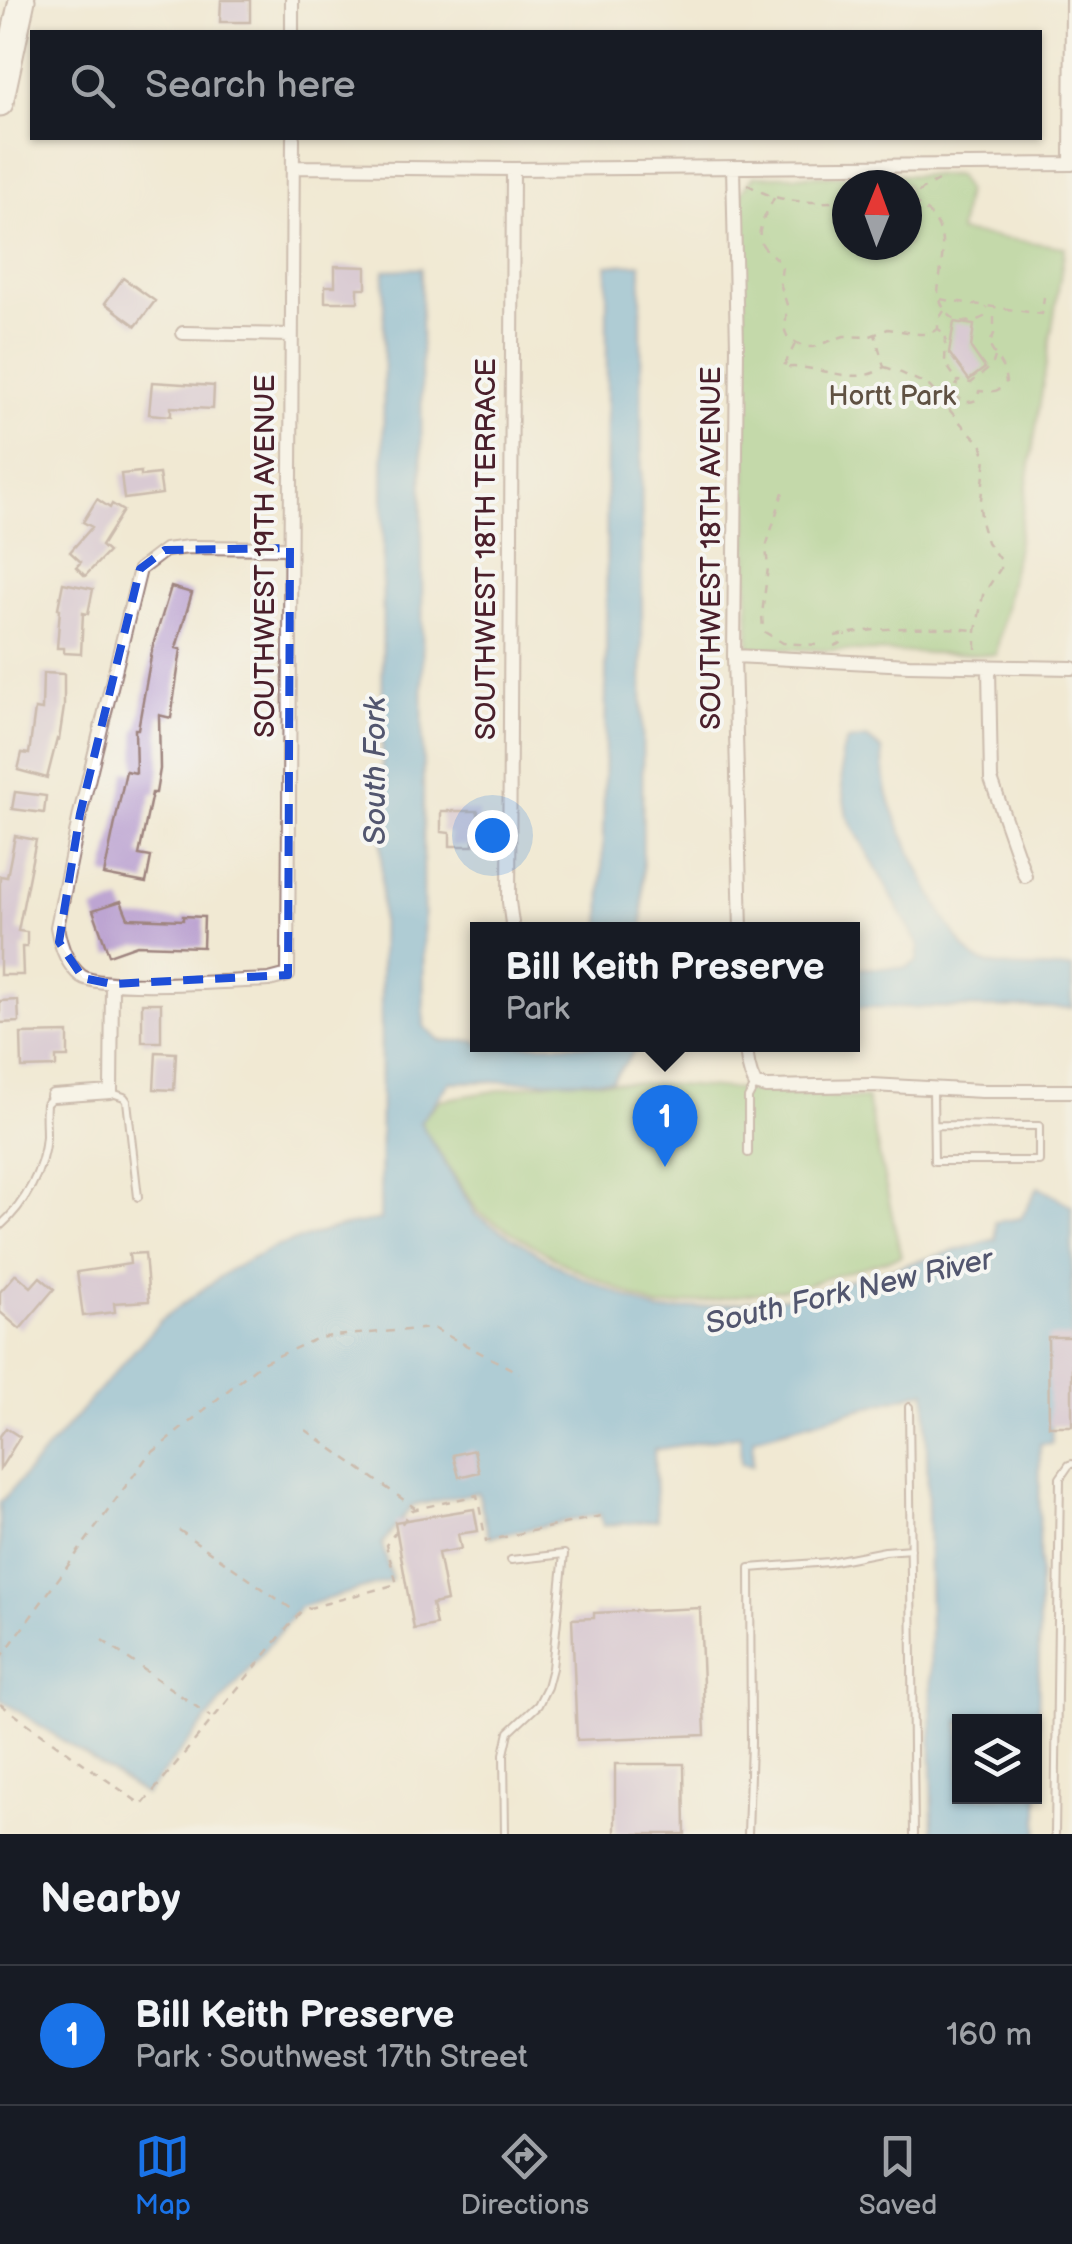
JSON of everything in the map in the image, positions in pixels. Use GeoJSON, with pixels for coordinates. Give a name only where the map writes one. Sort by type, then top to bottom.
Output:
{"type":"FeatureCollection","features":[{"type":"Feature","properties":{"kind":"highway"},"geometry":{"type":"LineString","coordinates":[[0,103],[22,0]]}},
{"type":"Feature","properties":{"kind":"street"},"geometry":{"type":"LineString","coordinates":[[292,0],[292,30]]}},
{"type":"Feature","properties":{"kind":"street"},"geometry":{"type":"LineString","coordinates":[[293,167],[1072,164],[1072,0]]}},
{"type":"Feature","properties":{"kind":"street","name":"SOUTHWEST 19TH AVENUE"},"geometry":{"type":"LineString","coordinates":[[112,984],[269,980],[288,975],[293,140]]}},
{"type":"Feature","properties":{"kind":"street","name":"SOUTHWEST 18TH AVENUE"},"geometry":{"type":"LineString","coordinates":[[732,167],[736,347],[734,656],[742,922]]}},
{"type":"Feature","properties":{"kind":"street","name":"SOUTHWEST 18TH TERRACE"},"geometry":{"type":"LineString","coordinates":[[512,922],[513,169]]}},
{"type":"Feature","properties":{"kind":"street"},"geometry":{"type":"LineString","coordinates":[[183,333],[291,335]]}},
{"type":"Feature","properties":{"kind":"street"},"geometry":{"type":"LineString","coordinates":[[53,1096],[111,1092],[112,984],[82,978],[68,961],[57,927],[80,814],[140,569],[165,550],[290,548]]}},
{"type":"Feature","properties":{"kind":"street"},"geometry":{"type":"LineString","coordinates":[[734,656],[1072,668]]}},
{"type":"Feature","properties":{"kind":"street"},"geometry":{"type":"LineString","coordinates":[[989,668],[991,779],[1024,876]]}},
{"type":"Feature","properties":{"kind":"street"},"geometry":{"type":"LineString","coordinates":[[747,1052],[756,1084],[766,1087],[872,1085],[1072,1091]]}},
{"type":"Feature","properties":{"kind":"lane"},"geometry":{"type":"LineString","coordinates":[[748,1153],[748,1098],[756,1084]]}},
{"type":"Feature","properties":{"kind":"lane"},"geometry":{"type":"LineString","coordinates":[[934,1088],[934,1125],[934,1161],[1039,1162],[1039,1126],[934,1125]]}},
{"type":"Feature","properties":{"kind":"lane"},"geometry":{"type":"LineString","coordinates":[[111,1092],[127,1102],[138,1197]]}},
{"type":"Feature","properties":{"kind":"lane"},"geometry":{"type":"LineString","coordinates":[[0,1226],[14,1214],[42,1160],[46,1104],[53,1096]]}},
{"type":"Feature","properties":{"kind":"lane"},"geometry":{"type":"LineString","coordinates":[[909,1407],[914,1834]]}},
{"type":"Feature","properties":{"kind":"lane"},"geometry":{"type":"LineString","coordinates":[[1055,1834],[1060,1478],[1072,1464]]}},
{"type":"Feature","properties":{"kind":"lane"},"geometry":{"type":"LineString","coordinates":[[748,1834],[750,1568],[829,1562],[885,1550],[911,1549]]}},
{"type":"Feature","properties":{"kind":"lane"},"geometry":{"type":"LineString","coordinates":[[506,1834],[504,1754],[509,1732],[538,1705],[547,1688],[564,1554],[511,1560]]}},
{"type":"Feature","properties":{"kind":"path"},"geometry":{"type":"LineString","coordinates":[[922,191],[943,180]]}},
{"type":"Feature","properties":{"kind":"path"},"geometry":{"type":"LineString","coordinates":[[744,182],[774,198],[832,202]]}},
{"type":"Feature","properties":{"kind":"path"},"geometry":{"type":"LineString","coordinates":[[774,198],[759,237],[782,266],[780,282],[788,306],[788,338],[804,347],[813,347],[835,338],[860,338],[888,328],[919,334],[938,330],[946,334],[945,363],[958,382]]}},
{"type":"Feature","properties":{"kind":"path"},"geometry":{"type":"LineString","coordinates":[[922,209],[929,213],[942,234],[944,251],[938,292],[944,311],[954,320],[967,322],[994,317]]}},
{"type":"Feature","properties":{"kind":"path"},"geometry":{"type":"LineString","coordinates":[[939,299],[1042,314],[1044,297]]}},
{"type":"Feature","properties":{"kind":"path"},"geometry":{"type":"LineString","coordinates":[[984,317],[987,306]]}},
{"type":"Feature","properties":{"kind":"path"},"geometry":{"type":"LineString","coordinates":[[958,382],[955,396],[968,403],[978,399],[979,391],[1001,389],[1007,379],[989,345],[994,317],[1001,308]]}},
{"type":"Feature","properties":{"kind":"path"},"geometry":{"type":"LineString","coordinates":[[938,330],[938,320],[944,311]]}},
{"type":"Feature","properties":{"kind":"path"},"geometry":{"type":"LineString","coordinates":[[875,334],[884,367]]}},
{"type":"Feature","properties":{"kind":"path"},"geometry":{"type":"LineString","coordinates":[[796,343],[782,368],[803,367],[857,377],[890,368],[924,382],[982,443],[986,458],[980,507],[982,525],[1000,560],[1000,569],[983,595],[976,630],[976,658]]}},
{"type":"Feature","properties":{"kind":"path"},"geometry":{"type":"LineString","coordinates":[[958,382],[971,383],[992,366],[995,357]]}},
{"type":"Feature","properties":{"kind":"path"},"geometry":{"type":"LineString","coordinates":[[783,492],[766,547],[768,578],[763,631],[783,643],[821,646]]}},
{"type":"Feature","properties":{"kind":"path"},"geometry":{"type":"LineString","coordinates":[[835,636],[952,628],[976,630]]}},
{"type":"Feature","properties":{"kind":"path"},"geometry":{"type":"LineString","coordinates":[[828,646],[840,644],[846,634]]}},
{"type":"Feature","properties":{"kind":"path"},"geometry":{"type":"LineString","coordinates":[[0,1659],[147,1457],[260,1364],[318,1338],[433,1328],[519,1373]]}},
{"type":"Feature","properties":{"kind":"path"},"geometry":{"type":"LineString","coordinates":[[306,1430],[416,1509]]}},
{"type":"Feature","properties":{"kind":"path"},"geometry":{"type":"LineString","coordinates":[[0,1704],[142,1805],[302,1610],[396,1584],[386,1546],[412,1510],[477,1495],[486,1540],[604,1515]]}},
{"type":"Feature","properties":{"kind":"path"},"geometry":{"type":"LineString","coordinates":[[179,1530],[299,1614]]}},
{"type":"Feature","properties":{"kind":"path"},"geometry":{"type":"LineString","coordinates":[[102,1640],[212,1718]]}},
{"type":"Feature","properties":{"kind":"highlighted area"},"geometry":{"type":"Polygon","coordinates":[[[290,548],[288,975],[112,984],[83,978],[59,942],[80,814],[140,569],[165,550],[290,548]]]}},
{"type":"Feature","properties":{"kind":"green space","name":"Hortt Park"},"geometry":{"type":"Polygon","coordinates":[[[922,175],[957,175],[966,190],[959,232],[1065,247],[996,655],[749,648],[741,193],[754,176],[832,176],[832,260],[922,260],[922,175]]]}},
{"type":"Feature","properties":{"kind":"green space"},"geometry":{"type":"Polygon","coordinates":[[[562,1080],[867,1099],[901,1256],[798,1287],[659,1308],[566,1265],[478,1212],[419,1122],[440,1100],[562,1080]]]}},
{"type":"Feature","properties":{"kind":"water"},"geometry":{"type":"Polygon","coordinates":[[[641,264],[643,922],[601,922],[607,265],[641,264]]]}},
{"type":"Feature","properties":{"kind":"water","name":"South Fork New River"},"geometry":{"type":"Polygon","coordinates":[[[421,268],[424,1026],[440,1041],[470,1041],[470,1052],[634,1052],[612,1080],[450,1082],[420,1122],[476,1215],[565,1270],[660,1312],[794,1296],[996,1239],[995,1222],[1021,1218],[1038,1187],[1072,1206],[1072,1346],[1050,1347],[1052,1443],[1040,1444],[1039,1714],[952,1714],[952,1804],[1038,1804],[1038,1834],[933,1834],[926,1391],[754,1438],[752,1466],[741,1464],[740,1435],[654,1450],[657,1520],[603,1526],[600,1514],[489,1537],[478,1492],[412,1506],[382,1544],[392,1580],[300,1607],[145,1795],[0,1699],[0,1503],[161,1320],[229,1270],[275,1247],[339,1227],[380,1220],[384,270],[421,268]]]}},
{"type":"Feature","properties":{"kind":"water"},"geometry":{"type":"Polygon","coordinates":[[[867,738],[882,750],[893,810],[927,886],[969,952],[980,961],[1000,966],[1072,968],[1072,1008],[860,1007],[860,968],[905,968],[917,961],[919,946],[847,816],[841,755],[847,741],[867,738]]]}},
{"type":"Feature","properties":{"kind":"building"},"geometry":{"type":"Polygon","coordinates":[[[221,0],[250,0],[250,22],[220,22],[221,0]]]}},
{"type":"Feature","properties":{"kind":"building"},"geometry":{"type":"Polygon","coordinates":[[[335,266],[366,267],[366,288],[358,288],[358,302],[325,302],[325,286],[335,286],[335,266]]]}},
{"type":"Feature","properties":{"kind":"building"},"geometry":{"type":"Polygon","coordinates":[[[123,278],[155,301],[136,326],[105,303],[123,278]]]}},
{"type":"Feature","properties":{"kind":"building"},"geometry":{"type":"Polygon","coordinates":[[[954,322],[974,325],[971,348],[985,368],[969,380],[949,353],[954,322]]]}},
{"type":"Feature","properties":{"kind":"building"},"geometry":{"type":"Polygon","coordinates":[[[152,382],[214,386],[213,409],[171,407],[171,416],[149,414],[152,382]]]}},
{"type":"Feature","properties":{"kind":"building"},"geometry":{"type":"Polygon","coordinates":[[[141,472],[141,476],[159,474],[162,494],[124,499],[121,474],[141,472]]]}},
{"type":"Feature","properties":{"kind":"building"},"geometry":{"type":"Polygon","coordinates":[[[97,499],[123,511],[101,546],[108,552],[85,576],[76,567],[81,562],[70,552],[92,527],[83,522],[97,499]]]}},
{"type":"Feature","properties":{"kind":"building"},"geometry":{"type":"Polygon","coordinates":[[[63,583],[93,589],[88,614],[83,613],[81,654],[64,653],[64,648],[57,648],[63,583]]]}},
{"type":"Feature","properties":{"kind":"building"},"geometry":{"type":"Polygon","coordinates":[[[171,587],[192,593],[176,648],[181,649],[171,718],[159,715],[160,769],[139,855],[151,857],[146,883],[104,875],[126,771],[136,773],[135,729],[153,645],[171,587]]]}},
{"type":"Feature","properties":{"kind":"building"},"geometry":{"type":"Polygon","coordinates":[[[43,673],[64,674],[59,740],[47,778],[18,770],[22,753],[29,754],[35,709],[42,710],[43,673]]]}},
{"type":"Feature","properties":{"kind":"building"},"geometry":{"type":"Polygon","coordinates":[[[15,792],[46,796],[44,813],[12,809],[15,792]]]}},
{"type":"Feature","properties":{"kind":"building"},"geometry":{"type":"Polygon","coordinates":[[[441,811],[478,811],[478,836],[473,836],[473,846],[450,846],[450,833],[441,832],[441,811]]]}},
{"type":"Feature","properties":{"kind":"building"},"geometry":{"type":"Polygon","coordinates":[[[15,836],[36,840],[18,931],[27,932],[27,947],[22,947],[23,975],[0,975],[0,876],[7,877],[15,836]]]}},
{"type":"Feature","properties":{"kind":"building"},"geometry":{"type":"Polygon","coordinates":[[[121,901],[128,918],[204,917],[203,947],[137,945],[109,955],[93,910],[121,901]]]}},
{"type":"Feature","properties":{"kind":"building"},"geometry":{"type":"Polygon","coordinates":[[[18,1000],[19,1022],[0,1023],[0,1001],[18,1000]]]}},
{"type":"Feature","properties":{"kind":"building"},"geometry":{"type":"Polygon","coordinates":[[[142,1003],[161,1003],[161,1042],[142,1042],[142,1003]]]}},
{"type":"Feature","properties":{"kind":"building"},"geometry":{"type":"Polygon","coordinates":[[[68,1033],[68,1057],[56,1057],[56,1067],[22,1068],[21,1034],[68,1033]]]}},
{"type":"Feature","properties":{"kind":"building"},"geometry":{"type":"Polygon","coordinates":[[[156,1052],[176,1053],[174,1090],[154,1089],[156,1052]]]}},
{"type":"Feature","properties":{"kind":"building"},"geometry":{"type":"Polygon","coordinates":[[[145,1253],[149,1301],[114,1303],[115,1312],[83,1316],[77,1272],[130,1264],[129,1254],[145,1253]]]}},
{"type":"Feature","properties":{"kind":"building"},"geometry":{"type":"Polygon","coordinates":[[[16,1274],[31,1287],[40,1277],[54,1289],[20,1329],[0,1312],[0,1292],[16,1274]]]}},
{"type":"Feature","properties":{"kind":"building"},"geometry":{"type":"Polygon","coordinates":[[[1048,1337],[1072,1337],[1072,1426],[1049,1426],[1048,1337]]]}},
{"type":"Feature","properties":{"kind":"building"},"geometry":{"type":"Polygon","coordinates":[[[6,1428],[20,1437],[0,1469],[0,1436],[6,1428]]]}},
{"type":"Feature","properties":{"kind":"building"},"geometry":{"type":"Polygon","coordinates":[[[474,1450],[479,1472],[459,1477],[453,1455],[474,1450]]]}},
{"type":"Feature","properties":{"kind":"building"},"geometry":{"type":"Polygon","coordinates":[[[474,1509],[478,1531],[458,1534],[461,1549],[438,1553],[447,1601],[432,1604],[436,1625],[414,1629],[395,1522],[474,1509]]]}},
{"type":"Feature","properties":{"kind":"building"},"geometry":{"type":"Polygon","coordinates":[[[700,1608],[705,1735],[577,1740],[572,1619],[594,1618],[594,1613],[700,1608]]]}},
{"type":"Feature","properties":{"kind":"building"},"geometry":{"type":"Polygon","coordinates":[[[615,1764],[684,1764],[685,1834],[615,1834],[615,1764]]]}},
{"type":"Feature","properties":{"kind":"place","name":"Bill Keith Preserve"},"geometry":{"type":"Point","coordinates":[665,1167]}},
{"type":"Feature","properties":{"kind":"water label","name":"South Fork"},"geometry":{"type":"Point","coordinates":[376,771]}}]}
